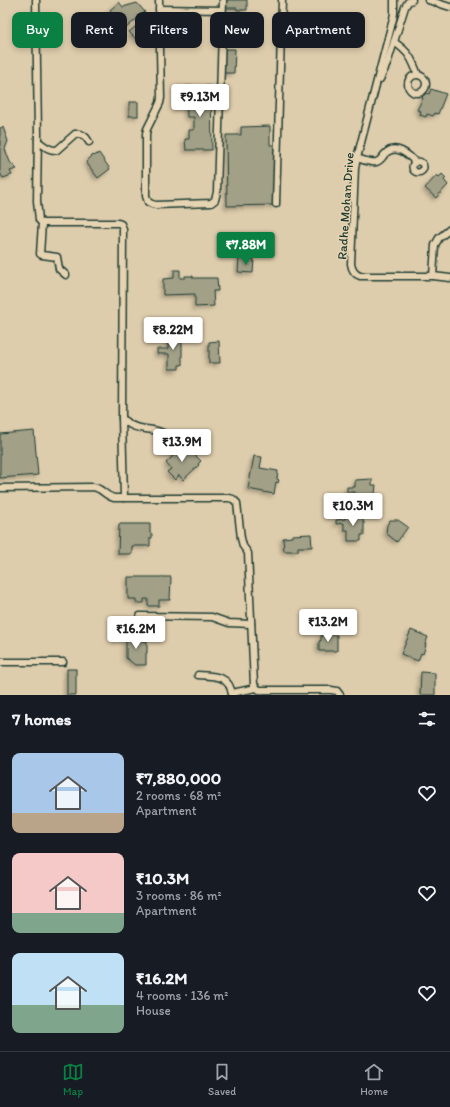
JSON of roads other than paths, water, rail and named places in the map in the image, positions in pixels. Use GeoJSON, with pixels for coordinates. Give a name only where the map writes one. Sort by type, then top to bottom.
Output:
{"type":"FeatureCollection","features":[{"type":"Feature","properties":{"kind":"street"},"geometry":{"type":"LineString","coordinates":[[36,0],[38,214],[39,220],[42,223],[40,254],[57,257],[59,269],[66,275]]}},
{"type":"Feature","properties":{"kind":"street"},"geometry":{"type":"LineString","coordinates":[[159,0],[161,98],[147,129],[145,141],[146,196],[148,202],[156,205],[211,203],[215,200],[217,192],[223,0]]}},
{"type":"Feature","properties":{"kind":"street"},"geometry":{"type":"LineString","coordinates":[[276,204],[282,0]]}},
{"type":"Feature","properties":{"kind":"street","name":"Radhe Mohan Drive"},"geometry":{"type":"LineString","coordinates":[[394,0],[393,19],[357,158],[351,264],[354,273],[360,276],[433,276],[450,278]]}},
{"type":"Feature","properties":{"kind":"street"},"geometry":{"type":"LineString","coordinates":[[376,85],[384,72],[405,7],[408,2],[412,0]]}},
{"type":"Feature","properties":{"kind":"street"},"geometry":{"type":"LineString","coordinates":[[428,0],[450,7]]}},
{"type":"Feature","properties":{"kind":"street"},"geometry":{"type":"LineString","coordinates":[[159,9],[222,10]]}},
{"type":"Feature","properties":{"kind":"street"},"geometry":{"type":"LineString","coordinates":[[394,42],[407,52],[418,75]]}},
{"type":"Feature","properties":{"kind":"street"},"geometry":{"type":"LineString","coordinates":[[38,141],[54,151],[75,134],[83,135],[89,142]]}},
{"type":"Feature","properties":{"kind":"street"},"geometry":{"type":"LineString","coordinates":[[357,158],[368,162],[376,162],[390,150],[396,150],[404,152],[415,162]]}},
{"type":"Feature","properties":{"kind":"street"},"geometry":{"type":"LineString","coordinates":[[42,223],[115,222],[122,226],[124,232],[122,418],[124,498]]}},
{"type":"Feature","properties":{"kind":"street"},"geometry":{"type":"LineString","coordinates":[[433,276],[435,245],[439,238],[450,229]]}},
{"type":"Feature","properties":{"kind":"street"},"geometry":{"type":"LineString","coordinates":[[122,418],[130,425],[161,432],[170,438]]}},
{"type":"Feature","properties":{"kind":"street"},"geometry":{"type":"LineString","coordinates":[[0,488],[93,487],[99,488],[112,498],[229,498],[235,500],[237,503],[242,544],[248,553],[253,682],[256,688]]}},
{"type":"Feature","properties":{"kind":"street"},"geometry":{"type":"LineString","coordinates":[[140,616],[212,617],[229,623],[251,624]]}},
{"type":"Feature","properties":{"kind":"street"},"geometry":{"type":"LineString","coordinates":[[0,662],[63,662]]}},
{"type":"Feature","properties":{"kind":"street"},"geometry":{"type":"LineString","coordinates":[[198,674],[222,677],[228,683],[232,694],[256,688],[259,690],[331,690],[337,691],[340,695]]}}]}
